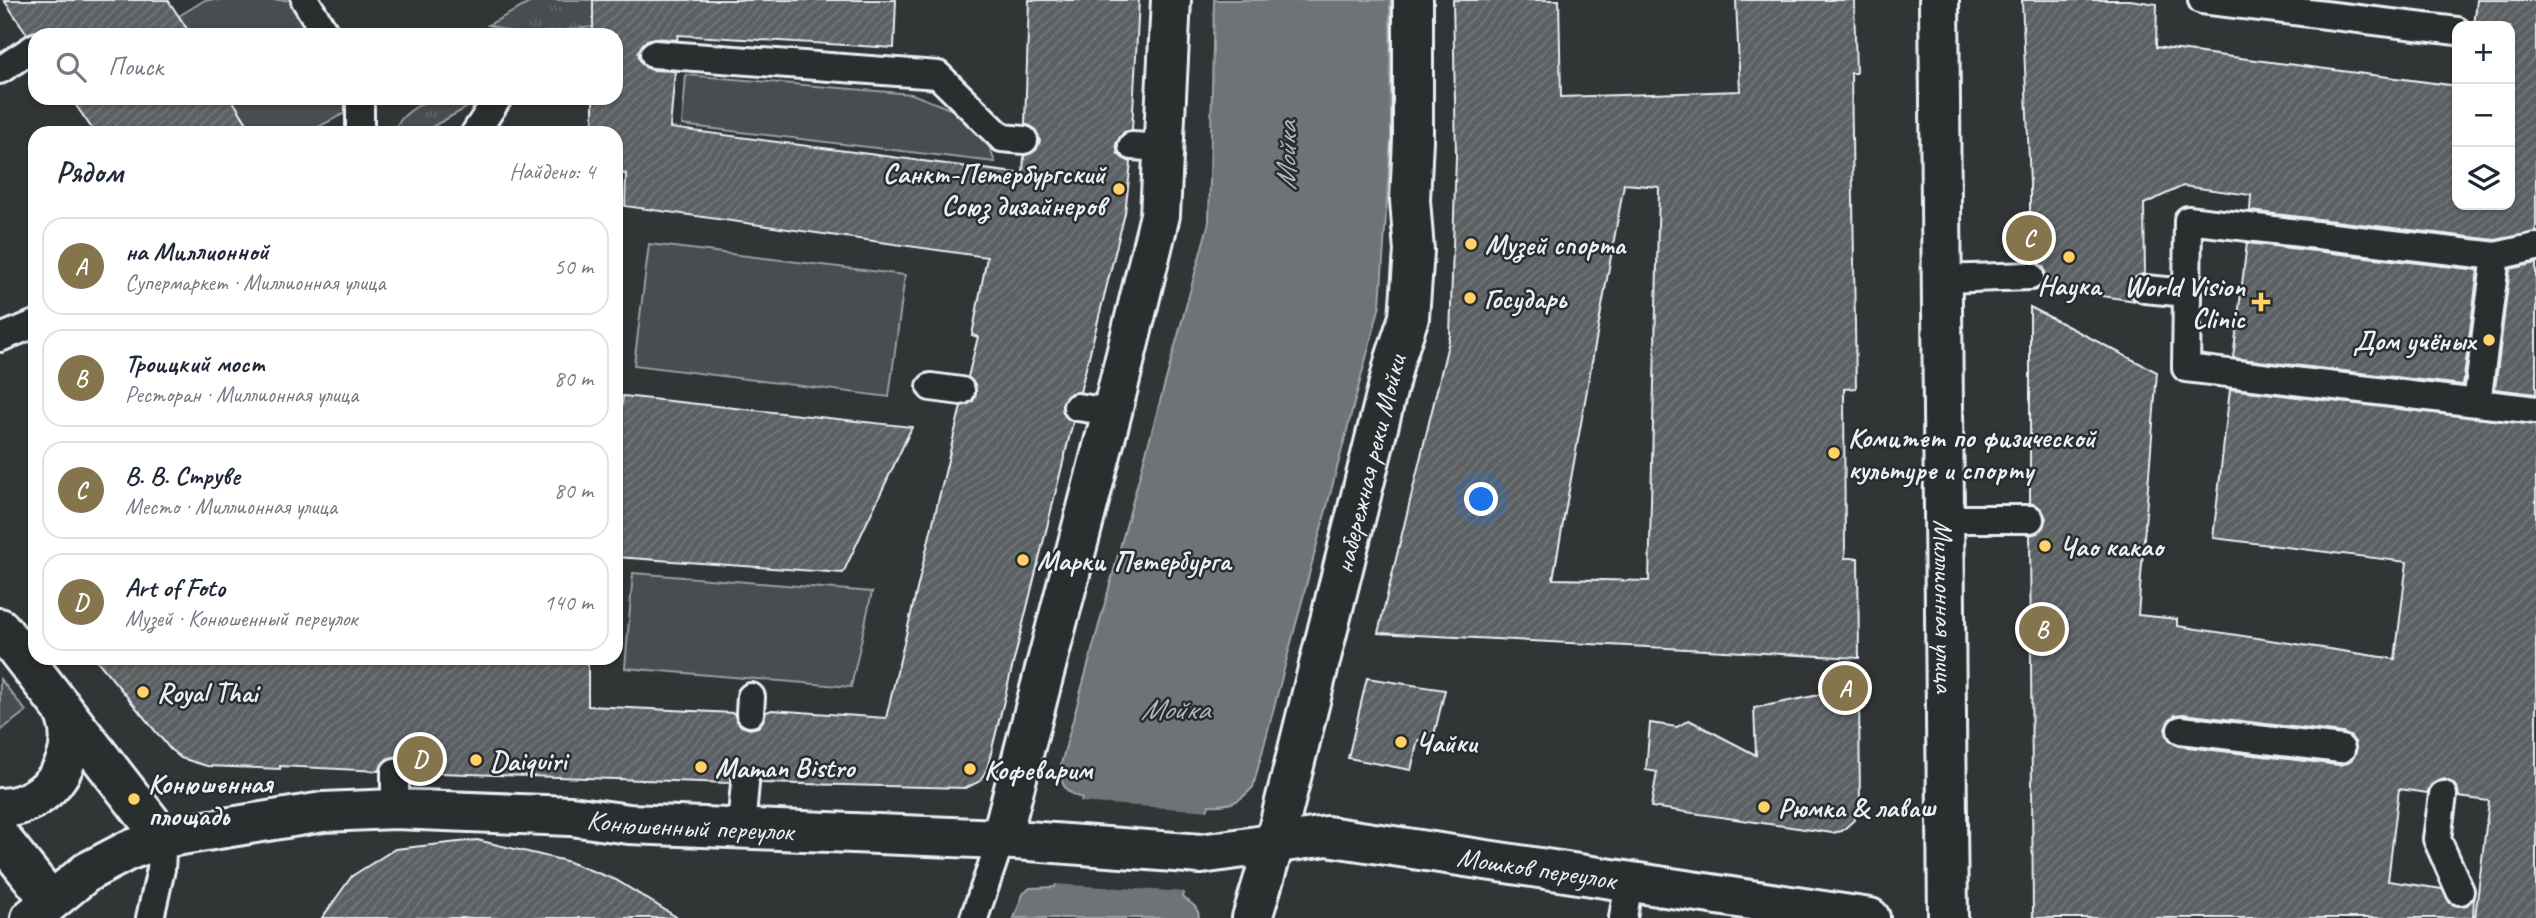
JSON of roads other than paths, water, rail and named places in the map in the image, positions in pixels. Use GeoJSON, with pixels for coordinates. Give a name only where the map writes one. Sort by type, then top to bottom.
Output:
{"type":"FeatureCollection","features":[{"type":"Feature","properties":{"kind":"street"},"geometry":{"type":"LineString","coordinates":[[1000,839],[1094,410],[1160,215],[1148,147],[1171,0]]}},
{"type":"Feature","properties":{"kind":"street","name":"набережная реки Мойки"},"geometry":{"type":"LineString","coordinates":[[1252,918],[1275,842],[1395,359],[1409,317],[1414,251],[1410,200],[1413,0]]}},
{"type":"Feature","properties":{"kind":"street","name":"Миллионная улица"},"geometry":{"type":"LineString","coordinates":[[1939,0],[1948,918]]}},
{"type":"Feature","properties":{"kind":"street"},"geometry":{"type":"LineString","coordinates":[[0,628],[28,664]]}},
{"type":"Feature","properties":{"kind":"street"},"geometry":{"type":"LineString","coordinates":[[0,837],[41,910],[87,872],[127,851],[163,838],[29,665]]}},
{"type":"Feature","properties":{"kind":"street"},"geometry":{"type":"LineString","coordinates":[[0,808],[12,808],[35,800],[53,785],[65,765],[71,741],[67,718],[56,699]]}},
{"type":"Feature","properties":{"kind":"street","name":"Конюшенный переулок"},"geometry":{"type":"LineString","coordinates":[[163,838],[323,812],[395,791],[629,824],[1000,839],[1201,854]]}},
{"type":"Feature","properties":{"kind":"street","name":"Мошков переулок"},"geometry":{"type":"LineString","coordinates":[[1201,854],[1327,836],[1870,918]]}},
{"type":"Feature","properties":{"kind":"lane"},"geometry":{"type":"LineString","coordinates":[[305,0],[322,28]]}},
{"type":"Feature","properties":{"kind":"lane"},"geometry":{"type":"LineString","coordinates":[[2202,0],[2452,30]]}},
{"type":"Feature","properties":{"kind":"lane"},"geometry":{"type":"LineString","coordinates":[[0,70],[28,52]]}},
{"type":"Feature","properties":{"kind":"lane"},"geometry":{"type":"LineString","coordinates":[[654,54],[938,75],[1002,138],[1024,140]]}},
{"type":"Feature","properties":{"kind":"lane"},"geometry":{"type":"LineString","coordinates":[[360,105],[360,126]]}},
{"type":"Feature","properties":{"kind":"lane"},"geometry":{"type":"LineString","coordinates":[[480,126],[493,105]]}},
{"type":"Feature","properties":{"kind":"lane"},"geometry":{"type":"LineString","coordinates":[[2536,247],[2496,256],[2188,220],[2186,368],[2536,410]]}},
{"type":"Feature","properties":{"kind":"lane"},"geometry":{"type":"LineString","coordinates":[[2477,403],[2496,256]]}},
{"type":"Feature","properties":{"kind":"lane"},"geometry":{"type":"LineString","coordinates":[[1942,279],[2030,276]]}},
{"type":"Feature","properties":{"kind":"lane"},"geometry":{"type":"LineString","coordinates":[[2145,289],[2187,293]]}},
{"type":"Feature","properties":{"kind":"lane"},"geometry":{"type":"LineString","coordinates":[[0,338],[28,327]]}},
{"type":"Feature","properties":{"kind":"lane"},"geometry":{"type":"LineString","coordinates":[[931,387],[961,391]]}},
{"type":"Feature","properties":{"kind":"lane"},"geometry":{"type":"LineString","coordinates":[[1945,519],[2030,519]]}},
{"type":"Feature","properties":{"kind":"lane"},"geometry":{"type":"LineString","coordinates":[[2180,730],[2342,750]]}},
{"type":"Feature","properties":{"kind":"lane"},"geometry":{"type":"LineString","coordinates":[[741,828],[745,783]]}},
{"type":"Feature","properties":{"kind":"lane"},"geometry":{"type":"LineString","coordinates":[[2442,795],[2437,839],[2460,891]]}},
{"type":"Feature","properties":{"kind":"lane"},"geometry":{"type":"LineString","coordinates":[[150,918],[161,869],[163,838]]}},
{"type":"Feature","properties":{"kind":"lane"},"geometry":{"type":"LineString","coordinates":[[974,918],[1000,839]]}},
{"type":"Feature","properties":{"kind":"lane"},"geometry":{"type":"LineString","coordinates":[[1623,918],[1629,881]]}},
{"type":"Feature","properties":{"kind":"water","name":"Мойка"},"geometry":{"type":"Polygon","coordinates":[[[1214,0],[1390,0],[1391,139],[1380,305],[1253,787],[1234,802],[1209,805],[1182,897],[1196,908],[1199,918],[1014,918],[1023,894],[1030,888],[1055,887],[1082,798],[1064,786],[1061,764],[1209,222],[1214,0]]]}},
{"type":"Feature","properties":{"kind":"place","name":"Санкт-Петербургский Союз дизайнеров"},"geometry":{"type":"Point","coordinates":[1119,189]}},
{"type":"Feature","properties":{"kind":"place","name":"В. В. Струве"},"geometry":{"type":"Point","coordinates":[2029,238]}},
{"type":"Feature","properties":{"kind":"place","name":"Музей спорта"},"geometry":{"type":"Point","coordinates":[1471,244]}},
{"type":"Feature","properties":{"kind":"place","name":"Наука"},"geometry":{"type":"Point","coordinates":[2069,257]}},
{"type":"Feature","properties":{"kind":"place","name":"Государь"},"geometry":{"type":"Point","coordinates":[1470,298]}},
{"type":"Feature","properties":{"kind":"place","name":"World Vision Clinic"},"geometry":{"type":"Point","coordinates":[2261,302]}},
{"type":"Feature","properties":{"kind":"place","name":"Дом учёных"},"geometry":{"type":"Point","coordinates":[2489,340]}},
{"type":"Feature","properties":{"kind":"place","name":"Комитет по физической культуре и спорту"},"geometry":{"type":"Point","coordinates":[1834,453]}},
{"type":"Feature","properties":{"kind":"place","name":"Чао какао"},"geometry":{"type":"Point","coordinates":[2045,546]}},
{"type":"Feature","properties":{"kind":"place","name":"Марки Петербурга"},"geometry":{"type":"Point","coordinates":[1023,560]}},
{"type":"Feature","properties":{"kind":"place","name":"Троицкий мост"},"geometry":{"type":"Point","coordinates":[2042,629]}},
{"type":"Feature","properties":{"kind":"place","name":"на Миллионной"},"geometry":{"type":"Point","coordinates":[1845,688]}},
{"type":"Feature","properties":{"kind":"place","name":"Royal Thai"},"geometry":{"type":"Point","coordinates":[143,692]}},
{"type":"Feature","properties":{"kind":"place","name":"Чайки"},"geometry":{"type":"Point","coordinates":[1401,742]}},
{"type":"Feature","properties":{"kind":"place","name":"Art of Foto"},"geometry":{"type":"Point","coordinates":[420,759]}},
{"type":"Feature","properties":{"kind":"place","name":"Daiquiri"},"geometry":{"type":"Point","coordinates":[476,760]}},
{"type":"Feature","properties":{"kind":"place","name":"Maman Bistro"},"geometry":{"type":"Point","coordinates":[701,767]}},
{"type":"Feature","properties":{"kind":"place","name":"Кофеварим"},"geometry":{"type":"Point","coordinates":[970,769]}},
{"type":"Feature","properties":{"kind":"place","name":"Конюшенная площадь"},"geometry":{"type":"Point","coordinates":[134,799]}},
{"type":"Feature","properties":{"kind":"place","name":"Рюмка & лаваш"},"geometry":{"type":"Point","coordinates":[1764,807]}}]}
